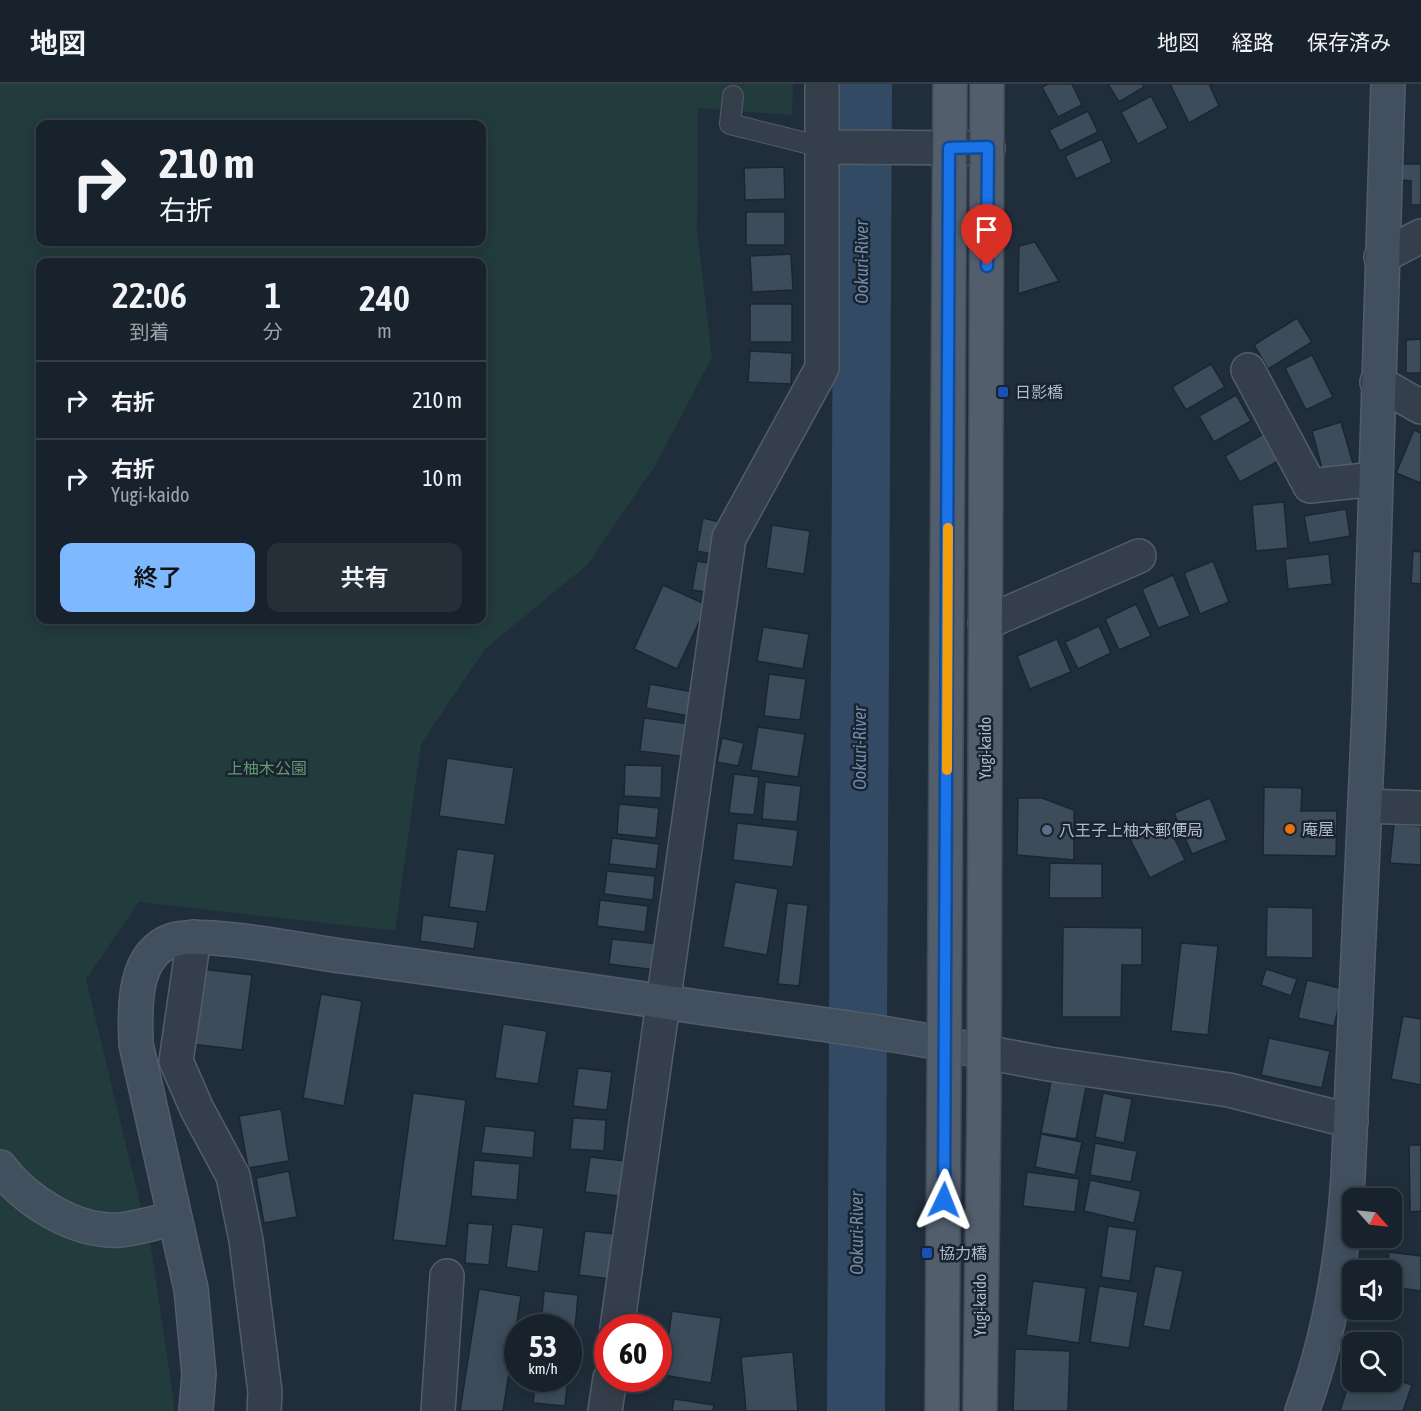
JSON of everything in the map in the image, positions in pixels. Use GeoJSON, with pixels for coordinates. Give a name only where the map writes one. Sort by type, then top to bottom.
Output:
{"type":"FeatureCollection","features":[{"type":"Feature","properties":{"kind":"main road"},"geometry":{"type":"LineString","coordinates":[[942,1411],[950,84]]}},
{"type":"Feature","properties":{"kind":"main road","name":"Yugi-kaido"},"geometry":{"type":"LineString","coordinates":[[980,1411],[984,1052],[987,84]]}},
{"type":"Feature","properties":{"kind":"street"},"geometry":{"type":"LineString","coordinates":[[619,1314],[729,538],[822,368],[825,148],[822,84]]}},
{"type":"Feature","properties":{"kind":"street"},"geometry":{"type":"LineString","coordinates":[[1302,1411],[1320,1356],[1339,1264],[1346,1205],[1366,806],[1377,382],[1388,84]]}},
{"type":"Feature","properties":{"kind":"street"},"geometry":{"type":"LineString","coordinates":[[825,148],[988,147]]}},
{"type":"Feature","properties":{"kind":"street"},"geometry":{"type":"LineString","coordinates":[[1381,257],[1421,236]]}},
{"type":"Feature","properties":{"kind":"street"},"geometry":{"type":"LineString","coordinates":[[1248,370],[1310,486],[1375,479]]}},
{"type":"Feature","properties":{"kind":"street"},"geometry":{"type":"LineString","coordinates":[[1377,382],[1421,382]]}},
{"type":"Feature","properties":{"kind":"street"},"geometry":{"type":"LineString","coordinates":[[1377,382],[1421,407]]}},
{"type":"Feature","properties":{"kind":"street"},"geometry":{"type":"LineString","coordinates":[[985,623],[1139,556]]}},
{"type":"Feature","properties":{"kind":"street"},"geometry":{"type":"LineString","coordinates":[[1366,806],[1421,808]]}},
{"type":"Feature","properties":{"kind":"street"},"geometry":{"type":"LineString","coordinates":[[194,937],[176,1061],[197,1109],[233,1176],[247,1251],[266,1392],[264,1411]]}},
{"type":"Feature","properties":{"kind":"street"},"geometry":{"type":"LineString","coordinates":[[196,1411],[199,1374],[191,1289],[136,1044],[136,1002],[142,971],[150,959],[168,943],[194,937],[390,962],[897,1035],[1049,1064],[1229,1090],[1351,1121]]}},
{"type":"Feature","properties":{"kind":"street"},"geometry":{"type":"LineString","coordinates":[[0,1167],[27,1194],[44,1207],[67,1219],[91,1227],[118,1230],[174,1219]]}},
{"type":"Feature","properties":{"kind":"street"},"geometry":{"type":"LineString","coordinates":[[438,1411],[447,1276]]}},
{"type":"Feature","properties":{"kind":"street"},"geometry":{"type":"LineString","coordinates":[[605,1411],[608,1392]]}},
{"type":"Feature","properties":{"kind":"lane"},"geometry":{"type":"LineString","coordinates":[[733,96],[730,124],[825,148]]}},
{"type":"Feature","properties":{"kind":"green space","name":"上柚木公園"},"geometry":{"type":"Polygon","coordinates":[[[0,84],[793,84],[792,115],[698,108],[697,231],[712,357],[655,466],[587,565],[485,649],[421,744],[395,931],[139,902],[86,979],[152,1253],[175,1411],[0,1411],[0,84]]]}},
{"type":"Feature","properties":{"kind":"building"},"geometry":{"type":"Polygon","coordinates":[[[1048,84],[1072,84],[1082,105],[1058,117],[1042,87],[1048,84]]]}},
{"type":"Feature","properties":{"kind":"building"},"geometry":{"type":"Polygon","coordinates":[[[1108,84],[1143,84],[1144,87],[1119,102],[1108,84]]]}},
{"type":"Feature","properties":{"kind":"building"},"geometry":{"type":"Polygon","coordinates":[[[1170,84],[1214,84],[1210,86],[1219,106],[1189,123],[1170,84]]]}},
{"type":"Feature","properties":{"kind":"building"},"geometry":{"type":"Polygon","coordinates":[[[1151,96],[1168,128],[1138,144],[1121,112],[1151,96]]]}},
{"type":"Feature","properties":{"kind":"building"},"geometry":{"type":"Polygon","coordinates":[[[1088,111],[1098,132],[1060,151],[1049,130],[1088,111]]]}},
{"type":"Feature","properties":{"kind":"building"},"geometry":{"type":"Polygon","coordinates":[[[1102,139],[1112,162],[1076,179],[1065,156],[1102,139]]]}},
{"type":"Feature","properties":{"kind":"building"},"geometry":{"type":"Polygon","coordinates":[[[1402,164],[1421,164],[1421,205],[1411,205],[1411,181],[1402,180],[1402,164]]]}},
{"type":"Feature","properties":{"kind":"building"},"geometry":{"type":"Polygon","coordinates":[[[784,167],[785,199],[745,200],[744,168],[784,167]]]}},
{"type":"Feature","properties":{"kind":"building"},"geometry":{"type":"Polygon","coordinates":[[[746,212],[785,212],[785,245],[746,245],[746,212]]]}},
{"type":"Feature","properties":{"kind":"building"},"geometry":{"type":"Polygon","coordinates":[[[1035,242],[1059,281],[1018,294],[1019,246],[1035,242]]]}},
{"type":"Feature","properties":{"kind":"building"},"geometry":{"type":"Polygon","coordinates":[[[791,254],[793,290],[752,292],[750,256],[791,254]]]}},
{"type":"Feature","properties":{"kind":"building"},"geometry":{"type":"Polygon","coordinates":[[[750,304],[792,304],[792,342],[750,342],[750,304]]]}},
{"type":"Feature","properties":{"kind":"building"},"geometry":{"type":"Polygon","coordinates":[[[1297,318],[1312,342],[1268,369],[1254,345],[1297,318]]]}},
{"type":"Feature","properties":{"kind":"building"},"geometry":{"type":"Polygon","coordinates":[[[1421,339],[1421,373],[1406,373],[1406,340],[1421,339]]]}},
{"type":"Feature","properties":{"kind":"building"},"geometry":{"type":"Polygon","coordinates":[[[750,351],[792,353],[791,384],[748,382],[750,351]]]}},
{"type":"Feature","properties":{"kind":"building"},"geometry":{"type":"Polygon","coordinates":[[[1312,355],[1333,397],[1306,410],[1285,368],[1312,355]]]}},
{"type":"Feature","properties":{"kind":"building"},"geometry":{"type":"Polygon","coordinates":[[[1211,364],[1225,387],[1186,410],[1172,387],[1211,364]]]}},
{"type":"Feature","properties":{"kind":"building"},"geometry":{"type":"Polygon","coordinates":[[[1236,395],[1251,421],[1214,442],[1199,416],[1236,395]]]}},
{"type":"Feature","properties":{"kind":"building"},"geometry":{"type":"Polygon","coordinates":[[[1341,422],[1354,467],[1324,476],[1312,431],[1341,422]]]}},
{"type":"Feature","properties":{"kind":"building"},"geometry":{"type":"Polygon","coordinates":[[[1414,430],[1421,433],[1421,483],[1396,473],[1414,430]]]}},
{"type":"Feature","properties":{"kind":"building"},"geometry":{"type":"Polygon","coordinates":[[[1265,433],[1280,460],[1240,482],[1225,456],[1265,433]]]}},
{"type":"Feature","properties":{"kind":"building"},"geometry":{"type":"Polygon","coordinates":[[[1284,502],[1288,548],[1256,551],[1252,505],[1284,502]]]}},
{"type":"Feature","properties":{"kind":"building"},"geometry":{"type":"Polygon","coordinates":[[[1346,509],[1350,536],[1309,543],[1304,516],[1346,509]]]}},
{"type":"Feature","properties":{"kind":"building"},"geometry":{"type":"Polygon","coordinates":[[[703,518],[724,523],[717,555],[697,551],[703,518]]]}},
{"type":"Feature","properties":{"kind":"building"},"geometry":{"type":"Polygon","coordinates":[[[772,525],[810,531],[804,574],[766,568],[772,525]]]}},
{"type":"Feature","properties":{"kind":"building"},"geometry":{"type":"Polygon","coordinates":[[[1413,551],[1421,552],[1421,584],[1411,583],[1413,551]]]}},
{"type":"Feature","properties":{"kind":"building"},"geometry":{"type":"Polygon","coordinates":[[[1329,554],[1332,584],[1288,589],[1285,559],[1329,554]]]}},
{"type":"Feature","properties":{"kind":"building"},"geometry":{"type":"Polygon","coordinates":[[[697,561],[719,565],[713,593],[692,590],[697,561]]]}},
{"type":"Feature","properties":{"kind":"building"},"geometry":{"type":"Polygon","coordinates":[[[1213,561],[1229,602],[1200,614],[1184,573],[1213,561]]]}},
{"type":"Feature","properties":{"kind":"building"},"geometry":{"type":"Polygon","coordinates":[[[1173,575],[1190,616],[1158,628],[1142,589],[1173,575]]]}},
{"type":"Feature","properties":{"kind":"building"},"geometry":{"type":"Polygon","coordinates":[[[663,585],[707,605],[677,669],[634,649],[663,585]]]}},
{"type":"Feature","properties":{"kind":"building"},"geometry":{"type":"Polygon","coordinates":[[[1136,604],[1151,636],[1119,650],[1105,619],[1136,604]]]}},
{"type":"Feature","properties":{"kind":"building"},"geometry":{"type":"Polygon","coordinates":[[[1099,626],[1111,653],[1078,669],[1065,642],[1099,626]]]}},
{"type":"Feature","properties":{"kind":"building"},"geometry":{"type":"Polygon","coordinates":[[[763,627],[809,634],[803,669],[757,661],[763,627]]]}},
{"type":"Feature","properties":{"kind":"building"},"geometry":{"type":"Polygon","coordinates":[[[1057,639],[1071,672],[1030,689],[1017,656],[1057,639]]]}},
{"type":"Feature","properties":{"kind":"building"},"geometry":{"type":"Polygon","coordinates":[[[769,674],[806,679],[800,720],[764,716],[769,674]]]}},
{"type":"Feature","properties":{"kind":"building"},"geometry":{"type":"Polygon","coordinates":[[[650,684],[693,692],[689,716],[646,708],[650,684]]]}},
{"type":"Feature","properties":{"kind":"building"},"geometry":{"type":"Polygon","coordinates":[[[644,718],[691,724],[687,757],[640,751],[644,718]]]}},
{"type":"Feature","properties":{"kind":"building"},"geometry":{"type":"Polygon","coordinates":[[[758,727],[805,734],[798,777],[751,770],[758,727]]]}},
{"type":"Feature","properties":{"kind":"building"},"geometry":{"type":"Polygon","coordinates":[[[722,738],[744,743],[738,766],[717,762],[722,738]]]}},
{"type":"Feature","properties":{"kind":"building"},"geometry":{"type":"Polygon","coordinates":[[[447,758],[514,768],[505,825],[439,816],[447,758]]]}},
{"type":"Feature","properties":{"kind":"building"},"geometry":{"type":"Polygon","coordinates":[[[625,765],[662,766],[661,798],[624,796],[625,765]]]}},
{"type":"Feature","properties":{"kind":"building"},"geometry":{"type":"Polygon","coordinates":[[[734,774],[759,777],[754,815],[729,813],[734,774]]]}},
{"type":"Feature","properties":{"kind":"building"},"geometry":{"type":"Polygon","coordinates":[[[765,782],[801,786],[797,822],[762,819],[765,782]]]}},
{"type":"Feature","properties":{"kind":"building"},"geometry":{"type":"Polygon","coordinates":[[[1264,787],[1302,788],[1301,811],[1337,811],[1336,856],[1263,855],[1264,787]]]}},
{"type":"Feature","properties":{"kind":"building"},"geometry":{"type":"Polygon","coordinates":[[[1018,798],[1042,798],[1074,810],[1074,860],[1017,855],[1018,798]]]}},
{"type":"Feature","properties":{"kind":"building"},"geometry":{"type":"Polygon","coordinates":[[[1210,798],[1227,840],[1192,854],[1174,813],[1210,798]]]}},
{"type":"Feature","properties":{"kind":"building"},"geometry":{"type":"Polygon","coordinates":[[[619,804],[659,808],[656,838],[617,834],[619,804]]]}},
{"type":"Feature","properties":{"kind":"building"},"geometry":{"type":"Polygon","coordinates":[[[1165,819],[1185,860],[1150,878],[1129,837],[1165,819]]]}},
{"type":"Feature","properties":{"kind":"building"},"geometry":{"type":"Polygon","coordinates":[[[737,823],[798,830],[793,867],[733,860],[737,823]]]}},
{"type":"Feature","properties":{"kind":"building"},"geometry":{"type":"Polygon","coordinates":[[[1394,824],[1421,826],[1421,865],[1390,863],[1394,824]]]}},
{"type":"Feature","properties":{"kind":"building"},"geometry":{"type":"Polygon","coordinates":[[[612,838],[659,844],[656,869],[609,864],[612,838]]]}},
{"type":"Feature","properties":{"kind":"building"},"geometry":{"type":"Polygon","coordinates":[[[457,849],[495,854],[486,912],[449,907],[457,849]]]}},
{"type":"Feature","properties":{"kind":"building"},"geometry":{"type":"Polygon","coordinates":[[[1050,863],[1102,864],[1102,898],[1049,898],[1050,863]]]}},
{"type":"Feature","properties":{"kind":"building"},"geometry":{"type":"Polygon","coordinates":[[[607,871],[655,876],[653,900],[604,894],[607,871]]]}},
{"type":"Feature","properties":{"kind":"building"},"geometry":{"type":"Polygon","coordinates":[[[735,882],[778,889],[767,955],[723,947],[735,882]]]}},
{"type":"Feature","properties":{"kind":"building"},"geometry":{"type":"Polygon","coordinates":[[[600,900],[648,906],[645,932],[597,926],[600,900]]]}},
{"type":"Feature","properties":{"kind":"building"},"geometry":{"type":"Polygon","coordinates":[[[787,903],[808,905],[799,986],[778,984],[787,903]]]}},
{"type":"Feature","properties":{"kind":"building"},"geometry":{"type":"Polygon","coordinates":[[[1267,907],[1313,908],[1313,958],[1266,957],[1267,907]]]}},
{"type":"Feature","properties":{"kind":"building"},"geometry":{"type":"Polygon","coordinates":[[[423,915],[478,922],[474,949],[420,941],[423,915]]]}},
{"type":"Feature","properties":{"kind":"building"},"geometry":{"type":"Polygon","coordinates":[[[1063,927],[1142,928],[1142,965],[1122,965],[1121,1017],[1062,1017],[1063,927]]]}},
{"type":"Feature","properties":{"kind":"building"},"geometry":{"type":"Polygon","coordinates":[[[612,939],[659,944],[656,970],[609,964],[612,939]]]}},
{"type":"Feature","properties":{"kind":"building"},"geometry":{"type":"Polygon","coordinates":[[[1181,943],[1218,946],[1208,1035],[1171,1031],[1181,943]]]}},
{"type":"Feature","properties":{"kind":"building"},"geometry":{"type":"Polygon","coordinates":[[[201,969],[252,975],[242,1050],[191,1044],[201,969]]]}},
{"type":"Feature","properties":{"kind":"building"},"geometry":{"type":"Polygon","coordinates":[[[1266,969],[1297,979],[1291,996],[1261,985],[1266,969]]]}},
{"type":"Feature","properties":{"kind":"building"},"geometry":{"type":"Polygon","coordinates":[[[1307,980],[1343,989],[1334,1026],[1298,1018],[1307,980]]]}},
{"type":"Feature","properties":{"kind":"building"},"geometry":{"type":"Polygon","coordinates":[[[321,994],[362,1001],[344,1106],[303,1098],[321,994]]]}},
{"type":"Feature","properties":{"kind":"building"},"geometry":{"type":"Polygon","coordinates":[[[1403,1016],[1421,1019],[1421,1085],[1391,1079],[1403,1016]]]}},
{"type":"Feature","properties":{"kind":"building"},"geometry":{"type":"Polygon","coordinates":[[[503,1024],[547,1031],[538,1084],[495,1078],[503,1024]]]}},
{"type":"Feature","properties":{"kind":"building"},"geometry":{"type":"Polygon","coordinates":[[[1269,1038],[1330,1051],[1322,1088],[1261,1075],[1269,1038]]]}},
{"type":"Feature","properties":{"kind":"building"},"geometry":{"type":"Polygon","coordinates":[[[578,1068],[612,1072],[607,1110],[573,1106],[578,1068]]]}},
{"type":"Feature","properties":{"kind":"building"},"geometry":{"type":"Polygon","coordinates":[[[1051,1081],[1086,1087],[1076,1139],[1041,1133],[1051,1081]]]}},
{"type":"Feature","properties":{"kind":"building"},"geometry":{"type":"Polygon","coordinates":[[[413,1093],[466,1100],[446,1246],[393,1240],[413,1093]]]}},
{"type":"Feature","properties":{"kind":"building"},"geometry":{"type":"Polygon","coordinates":[[[1103,1093],[1132,1099],[1124,1143],[1095,1137],[1103,1093]]]}},
{"type":"Feature","properties":{"kind":"building"},"geometry":{"type":"Polygon","coordinates":[[[281,1109],[289,1161],[248,1168],[239,1116],[281,1109]]]}},
{"type":"Feature","properties":{"kind":"building"},"geometry":{"type":"Polygon","coordinates":[[[573,1118],[606,1120],[604,1151],[570,1149],[573,1118]]]}},
{"type":"Feature","properties":{"kind":"building"},"geometry":{"type":"Polygon","coordinates":[[[485,1126],[535,1131],[533,1158],[481,1153],[485,1126]]]}},
{"type":"Feature","properties":{"kind":"building"},"geometry":{"type":"Polygon","coordinates":[[[1041,1134],[1082,1142],[1075,1175],[1035,1167],[1041,1134]]]}},
{"type":"Feature","properties":{"kind":"building"},"geometry":{"type":"Polygon","coordinates":[[[1095,1143],[1137,1151],[1131,1182],[1090,1175],[1095,1143]]]}},
{"type":"Feature","properties":{"kind":"building"},"geometry":{"type":"Polygon","coordinates":[[[1409,1145],[1421,1145],[1421,1211],[1410,1212],[1409,1145]]]}},
{"type":"Feature","properties":{"kind":"building"},"geometry":{"type":"Polygon","coordinates":[[[590,1157],[634,1162],[629,1197],[585,1192],[590,1157]]]}},
{"type":"Feature","properties":{"kind":"building"},"geometry":{"type":"Polygon","coordinates":[[[474,1160],[520,1164],[517,1200],[471,1196],[474,1160]]]}},
{"type":"Feature","properties":{"kind":"building"},"geometry":{"type":"Polygon","coordinates":[[[289,1171],[297,1217],[264,1223],[256,1178],[289,1171]]]}},
{"type":"Feature","properties":{"kind":"building"},"geometry":{"type":"Polygon","coordinates":[[[1027,1172],[1079,1179],[1075,1212],[1023,1206],[1027,1172]]]}},
{"type":"Feature","properties":{"kind":"building"},"geometry":{"type":"Polygon","coordinates":[[[1090,1180],[1141,1191],[1134,1223],[1084,1211],[1090,1180]]]}},
{"type":"Feature","properties":{"kind":"building"},"geometry":{"type":"Polygon","coordinates":[[[468,1223],[493,1225],[489,1265],[465,1263],[468,1223]]]}},
{"type":"Feature","properties":{"kind":"building"},"geometry":{"type":"Polygon","coordinates":[[[512,1224],[544,1228],[538,1272],[506,1267],[512,1224]]]}},
{"type":"Feature","properties":{"kind":"building"},"geometry":{"type":"Polygon","coordinates":[[[1108,1226],[1137,1230],[1130,1281],[1101,1277],[1108,1226]]]}},
{"type":"Feature","properties":{"kind":"building"},"geometry":{"type":"Polygon","coordinates":[[[585,1231],[615,1234],[610,1279],[579,1275],[585,1231]]]}},
{"type":"Feature","properties":{"kind":"building"},"geometry":{"type":"Polygon","coordinates":[[[1389,1252],[1421,1256],[1421,1291],[1402,1288],[1402,1260],[1388,1260],[1389,1252]]]}},
{"type":"Feature","properties":{"kind":"building"},"geometry":{"type":"Polygon","coordinates":[[[1155,1266],[1183,1271],[1170,1331],[1143,1326],[1155,1266]]]}},
{"type":"Feature","properties":{"kind":"building"},"geometry":{"type":"Polygon","coordinates":[[[1033,1281],[1086,1288],[1079,1343],[1026,1335],[1033,1281]]]}},
{"type":"Feature","properties":{"kind":"building"},"geometry":{"type":"Polygon","coordinates":[[[1099,1286],[1138,1292],[1129,1348],[1090,1342],[1099,1286]]]}},
{"type":"Feature","properties":{"kind":"building"},"geometry":{"type":"Polygon","coordinates":[[[479,1289],[521,1296],[518,1314],[504,1314],[504,1392],[506,1392],[503,1411],[460,1411],[479,1289]]]}},
{"type":"Feature","properties":{"kind":"building"},"geometry":{"type":"Polygon","coordinates":[[[544,1291],[578,1295],[576,1314],[542,1314],[544,1291]]]}},
{"type":"Feature","properties":{"kind":"building"},"geometry":{"type":"Polygon","coordinates":[[[672,1311],[721,1318],[711,1383],[672,1376],[672,1311]]]}},
{"type":"Feature","properties":{"kind":"building"},"geometry":{"type":"Polygon","coordinates":[[[1015,1349],[1070,1351],[1068,1411],[1013,1411],[1015,1349]]]}},
{"type":"Feature","properties":{"kind":"building"},"geometry":{"type":"Polygon","coordinates":[[[793,1352],[798,1411],[746,1411],[741,1357],[793,1352]]]}},
{"type":"Feature","properties":{"kind":"building"},"geometry":{"type":"Polygon","coordinates":[[[1402,1382],[1412,1385],[1403,1411],[1340,1411],[1346,1392],[1402,1392],[1402,1382]]]}},
{"type":"Feature","properties":{"kind":"building"},"geometry":{"type":"Polygon","coordinates":[[[534,1392],[566,1392],[565,1406],[533,1403],[534,1392]]]}},
{"type":"Feature","properties":{"kind":"building"},"geometry":{"type":"Polygon","coordinates":[[[674,1399],[714,1405],[713,1411],[672,1411],[674,1399]]]}},
{"type":"Feature","properties":{"kind":"waterway","name":"Ookuri-River"},"geometry":{"type":"LineString","coordinates":[[856,1411],[863,84]]}},
{"type":"Feature","properties":{"kind":"slow traffic"},"geometry":{"type":"LineString","coordinates":[[947,770],[948,528]]}},
{"type":"Feature","properties":{"kind":"place","name":"日影橋"},"geometry":{"type":"Point","coordinates":[1003,392]}},
{"type":"Feature","properties":{"kind":"place","name":"庵屋"},"geometry":{"type":"Point","coordinates":[1290,829]}},
{"type":"Feature","properties":{"kind":"place","name":"八王子上柚木郵便局"},"geometry":{"type":"Point","coordinates":[1047,830]}},
{"type":"Feature","properties":{"kind":"place","name":"協力橋"},"geometry":{"type":"Point","coordinates":[927,1253]}},
{"type":"Feature","properties":{"kind":"route"},"geometry":{"type":"LineString","coordinates":[[944,1200],[949,148],[988,147],[987,266]]}}]}
